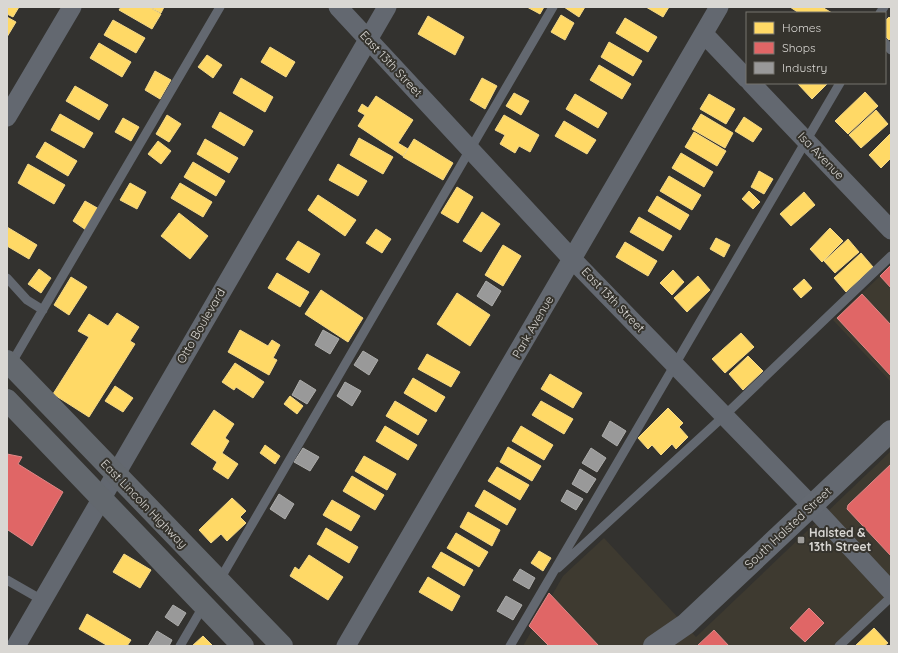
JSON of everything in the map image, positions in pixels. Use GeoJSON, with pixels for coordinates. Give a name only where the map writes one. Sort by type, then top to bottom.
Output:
{"type":"FeatureCollection","features":[{"type":"Feature","properties":{"kind":"main road","name":"East Lincoln Highway"},"geometry":{"type":"LineString","coordinates":[[8,366],[282,646]]}},
{"type":"Feature","properties":{"kind":"main road"},"geometry":{"type":"LineString","coordinates":[[7,400],[243,646]]}},
{"type":"Feature","properties":{"kind":"street"},"geometry":{"type":"LineString","coordinates":[[7,117],[72,7]]}},
{"type":"Feature","properties":{"kind":"street","name":"East 13th Street"},"geometry":{"type":"LineString","coordinates":[[338,7],[572,259],[812,506],[891,591]]}},
{"type":"Feature","properties":{"kind":"street","name":"Otto Boulevard"},"geometry":{"type":"LineString","coordinates":[[16,646],[387,7]]}},
{"type":"Feature","properties":{"kind":"street","name":"Park Avenue"},"geometry":{"type":"LineString","coordinates":[[346,646],[719,7]]}},
{"type":"Feature","properties":{"kind":"street"},"geometry":{"type":"LineString","coordinates":[[704,34],[746,78]]}},
{"type":"Feature","properties":{"kind":"street","name":"Isa Avenue"},"geometry":{"type":"LineString","coordinates":[[752,84],[891,230]]}},
{"type":"Feature","properties":{"kind":"street","name":"South Halsted Street"},"geometry":{"type":"LineString","coordinates":[[654,646],[686,624],[891,431]]}},
{"type":"Feature","properties":{"kind":"street","name":"South Halsted Street"},"geometry":{"type":"LineString","coordinates":[[669,646],[686,624]]}},
{"type":"Feature","properties":{"kind":"lane"},"geometry":{"type":"LineString","coordinates":[[8,366],[43,310],[220,7]]}},
{"type":"Feature","properties":{"kind":"lane"},"geometry":{"type":"LineString","coordinates":[[219,581],[553,7]]}},
{"type":"Feature","properties":{"kind":"lane"},"geometry":{"type":"LineString","coordinates":[[510,646],[839,84]]}},
{"type":"Feature","properties":{"kind":"lane"},"geometry":{"type":"LineString","coordinates":[[550,576],[724,416],[891,256]]}},
{"type":"Feature","properties":{"kind":"lane"},"geometry":{"type":"LineString","coordinates":[[7,278],[27,300],[43,310]]}},
{"type":"Feature","properties":{"kind":"lane"},"geometry":{"type":"LineString","coordinates":[[7,580],[42,600]]}},
{"type":"Feature","properties":{"kind":"lane"},"geometry":{"type":"LineString","coordinates":[[839,646],[891,597]]}},
{"type":"Feature","properties":{"kind":"lane"},"geometry":{"type":"LineString","coordinates":[[180,646],[204,605]]}},
{"type":"Feature","properties":{"kind":"shaded area"},"geometry":{"type":"Polygon","coordinates":[[[891,266],[891,382],[833,320],[891,266]]]}},
{"type":"Feature","properties":{"kind":"shaded area"},"geometry":{"type":"Polygon","coordinates":[[[891,451],[891,596],[838,646],[523,646],[563,576],[604,538],[696,637],[891,451]]]}},
{"type":"Feature","properties":{"kind":"building: Homes"},"geometry":{"type":"Polygon","coordinates":[[[7,7],[19,7],[13,17],[7,14],[7,7]]]}},
{"type":"Feature","properties":{"kind":"building: Homes"},"geometry":{"type":"Polygon","coordinates":[[[121,7],[149,7],[161,14],[152,29],[119,10],[121,7]]]}},
{"type":"Feature","properties":{"kind":"building: Homes"},"geometry":{"type":"Polygon","coordinates":[[[150,7],[164,7],[161,13],[150,7]]]}},
{"type":"Feature","properties":{"kind":"building: Homes"},"geometry":{"type":"Polygon","coordinates":[[[527,7],[544,7],[540,14],[527,7]]]}},
{"type":"Feature","properties":{"kind":"building: Homes"},"geometry":{"type":"Polygon","coordinates":[[[564,7],[585,7],[579,17],[564,7]]]}},
{"type":"Feature","properties":{"kind":"building: Homes"},"geometry":{"type":"Polygon","coordinates":[[[646,7],[669,7],[663,17],[646,7]]]}},
{"type":"Feature","properties":{"kind":"building: Homes"},"geometry":{"type":"Polygon","coordinates":[[[790,7],[822,7],[830,12],[798,12],[790,7]]]}},
{"type":"Feature","properties":{"kind":"building: Homes"},"geometry":{"type":"Polygon","coordinates":[[[561,15],[574,23],[565,40],[551,32],[561,15]]]}},
{"type":"Feature","properties":{"kind":"building: Homes"},"geometry":{"type":"Polygon","coordinates":[[[428,16],[464,37],[455,55],[418,34],[428,16]]]}},
{"type":"Feature","properties":{"kind":"building: Homes"},"geometry":{"type":"Polygon","coordinates":[[[7,17],[16,22],[7,37],[7,17]]]}},
{"type":"Feature","properties":{"kind":"building: Homes"},"geometry":{"type":"Polygon","coordinates":[[[889,17],[891,19],[891,38],[889,40],[886,37],[886,20],[889,17]]]}},
{"type":"Feature","properties":{"kind":"building: Homes"},"geometry":{"type":"Polygon","coordinates":[[[625,18],[657,37],[648,52],[616,33],[625,18]]]}},
{"type":"Feature","properties":{"kind":"building: Homes"},"geometry":{"type":"Polygon","coordinates":[[[113,20],[145,38],[136,53],[104,35],[113,20]]]}},
{"type":"Feature","properties":{"kind":"building: Homes"},"geometry":{"type":"Polygon","coordinates":[[[609,42],[642,61],[633,76],[601,57],[609,42]]]}},
{"type":"Feature","properties":{"kind":"building: Homes"},"geometry":{"type":"Polygon","coordinates":[[[99,43],[131,62],[122,77],[90,58],[99,43]]]}},
{"type":"Feature","properties":{"kind":"building: Homes"},"geometry":{"type":"Polygon","coordinates":[[[270,47],[295,62],[286,77],[261,62],[270,47]]]}},
{"type":"Feature","properties":{"kind":"building: Homes"},"geometry":{"type":"Polygon","coordinates":[[[207,55],[222,65],[213,78],[198,67],[207,55]]]}},
{"type":"Feature","properties":{"kind":"building: Homes"},"geometry":{"type":"Polygon","coordinates":[[[599,65],[631,84],[622,99],[590,80],[599,65]]]}},
{"type":"Feature","properties":{"kind":"building: Homes"},"geometry":{"type":"Polygon","coordinates":[[[155,71],[171,80],[160,99],[145,90],[155,71]]]}},
{"type":"Feature","properties":{"kind":"building: Homes"},"geometry":{"type":"Polygon","coordinates":[[[241,78],[273,97],[265,112],[233,93],[241,78]]]}},
{"type":"Feature","properties":{"kind":"building: Homes"},"geometry":{"type":"Polygon","coordinates":[[[482,78],[497,86],[485,109],[470,100],[482,78]]]}},
{"type":"Feature","properties":{"kind":"building: Homes"},"geometry":{"type":"Polygon","coordinates":[[[798,84],[827,84],[812,99],[798,84]]]}},
{"type":"Feature","properties":{"kind":"building: Homes"},"geometry":{"type":"Polygon","coordinates":[[[75,86],[108,105],[99,120],[66,101],[75,86]]]}},
{"type":"Feature","properties":{"kind":"building: Homes"},"geometry":{"type":"Polygon","coordinates":[[[865,92],[878,106],[848,134],[835,121],[865,92]]]}},
{"type":"Feature","properties":{"kind":"building: Homes"},"geometry":{"type":"Polygon","coordinates":[[[514,93],[529,101],[521,115],[506,106],[514,93]]]}},
{"type":"Feature","properties":{"kind":"building: Homes"},"geometry":{"type":"Polygon","coordinates":[[[575,94],[607,113],[598,128],[566,109],[575,94]]]}},
{"type":"Feature","properties":{"kind":"building: Homes"},"geometry":{"type":"Polygon","coordinates":[[[709,94],[735,109],[726,124],[700,109],[709,94]]]}},
{"type":"Feature","properties":{"kind":"building: Homes"},"geometry":{"type":"Polygon","coordinates":[[[376,96],[413,120],[398,143],[408,149],[403,156],[358,126],[365,115],[358,111],[362,104],[368,108],[376,96]]]}},
{"type":"Feature","properties":{"kind":"building: Homes"},"geometry":{"type":"Polygon","coordinates":[[[876,110],[888,124],[861,148],[849,135],[876,110]]]}},
{"type":"Feature","properties":{"kind":"building: Homes"},"geometry":{"type":"Polygon","coordinates":[[[220,112],[253,131],[244,146],[212,127],[220,112]]]}},
{"type":"Feature","properties":{"kind":"building: Homes"},"geometry":{"type":"Polygon","coordinates":[[[60,114],[93,133],[84,148],[51,130],[60,114]]]}},
{"type":"Feature","properties":{"kind":"building: Homes"},"geometry":{"type":"Polygon","coordinates":[[[701,114],[733,133],[725,148],[692,129],[701,114]]]}},
{"type":"Feature","properties":{"kind":"building: Homes"},"geometry":{"type":"Polygon","coordinates":[[[167,115],[181,124],[169,142],[156,134],[167,115]]]}},
{"type":"Feature","properties":{"kind":"building: Homes"},"geometry":{"type":"Polygon","coordinates":[[[504,115],[539,135],[530,152],[519,146],[515,153],[500,144],[505,135],[495,130],[504,115]]]}},
{"type":"Feature","properties":{"kind":"building: Homes"},"geometry":{"type":"Polygon","coordinates":[[[744,117],[762,129],[753,142],[735,131],[744,117]]]}},
{"type":"Feature","properties":{"kind":"building: Homes"},"geometry":{"type":"Polygon","coordinates":[[[123,118],[139,127],[131,141],[115,132],[123,118]]]}},
{"type":"Feature","properties":{"kind":"building: Homes"},"geometry":{"type":"Polygon","coordinates":[[[564,121],[596,140],[587,154],[555,136],[564,121]]]}},
{"type":"Feature","properties":{"kind":"building: Homes"},"geometry":{"type":"Polygon","coordinates":[[[694,132],[726,151],[717,166],[685,147],[694,132]]]}},
{"type":"Feature","properties":{"kind":"building: Homes"},"geometry":{"type":"Polygon","coordinates":[[[891,133],[891,158],[881,168],[869,155],[891,133]]]}},
{"type":"Feature","properties":{"kind":"building: Homes"},"geometry":{"type":"Polygon","coordinates":[[[359,138],[393,157],[383,174],[350,155],[359,138]]]}},
{"type":"Feature","properties":{"kind":"building: Homes"},"geometry":{"type":"Polygon","coordinates":[[[205,139],[238,158],[229,173],[197,154],[205,139]]]}},
{"type":"Feature","properties":{"kind":"building: Homes"},"geometry":{"type":"Polygon","coordinates":[[[414,139],[453,163],[443,180],[403,157],[414,139]]]}},
{"type":"Feature","properties":{"kind":"building: Homes"},"geometry":{"type":"Polygon","coordinates":[[[158,141],[171,151],[161,164],[148,154],[158,141]]]}},
{"type":"Feature","properties":{"kind":"building: Homes"},"geometry":{"type":"Polygon","coordinates":[[[45,142],[77,161],[68,176],[36,157],[45,142]]]}},
{"type":"Feature","properties":{"kind":"building: Homes"},"geometry":{"type":"Polygon","coordinates":[[[681,153],[713,172],[704,187],[672,168],[681,153]]]}},
{"type":"Feature","properties":{"kind":"building: Homes"},"geometry":{"type":"Polygon","coordinates":[[[193,162],[225,181],[216,196],[184,177],[193,162]]]}},
{"type":"Feature","properties":{"kind":"building: Homes"},"geometry":{"type":"Polygon","coordinates":[[[28,164],[65,185],[54,204],[18,183],[28,164]]]}},
{"type":"Feature","properties":{"kind":"building: Homes"},"geometry":{"type":"Polygon","coordinates":[[[338,164],[367,181],[358,196],[329,180],[338,164]]]}},
{"type":"Feature","properties":{"kind":"building: Homes"},"geometry":{"type":"Polygon","coordinates":[[[759,171],[773,179],[764,194],[751,187],[759,171]]]}},
{"type":"Feature","properties":{"kind":"building: Homes"},"geometry":{"type":"Polygon","coordinates":[[[669,176],[701,195],[692,210],[660,191],[669,176]]]}},
{"type":"Feature","properties":{"kind":"building: Homes"},"geometry":{"type":"Polygon","coordinates":[[[130,183],[146,192],[137,209],[120,200],[130,183]]]}},
{"type":"Feature","properties":{"kind":"building: Homes"},"geometry":{"type":"Polygon","coordinates":[[[180,183],[212,202],[203,217],[171,198],[180,183]]]}},
{"type":"Feature","properties":{"kind":"building: Homes"},"geometry":{"type":"Polygon","coordinates":[[[457,187],[473,197],[458,223],[441,213],[457,187]]]}},
{"type":"Feature","properties":{"kind":"building: Homes"},"geometry":{"type":"Polygon","coordinates":[[[749,191],[760,202],[753,209],[742,199],[749,191]]]}},
{"type":"Feature","properties":{"kind":"building: Homes"},"geometry":{"type":"Polygon","coordinates":[[[804,192],[815,205],[791,226],[780,214],[804,192]]]}},
{"type":"Feature","properties":{"kind":"building: Homes"},"geometry":{"type":"Polygon","coordinates":[[[318,195],[356,220],[345,236],[308,210],[318,195]]]}},
{"type":"Feature","properties":{"kind":"building: Homes"},"geometry":{"type":"Polygon","coordinates":[[[657,196],[689,215],[680,230],[648,211],[657,196]]]}},
{"type":"Feature","properties":{"kind":"building: Homes"},"geometry":{"type":"Polygon","coordinates":[[[85,201],[99,209],[86,230],[73,221],[85,201]]]}},
{"type":"Feature","properties":{"kind":"building: Homes"},"geometry":{"type":"Polygon","coordinates":[[[482,212],[500,224],[481,252],[463,241],[482,212]]]}},
{"type":"Feature","properties":{"kind":"building: Homes"},"geometry":{"type":"Polygon","coordinates":[[[179,213],[208,236],[190,259],[161,236],[179,213]]]}},
{"type":"Feature","properties":{"kind":"building: Homes"},"geometry":{"type":"Polygon","coordinates":[[[639,217],[672,236],[663,251],[630,232],[639,217]]]}},
{"type":"Feature","properties":{"kind":"building: Homes"},"geometry":{"type":"Polygon","coordinates":[[[7,227],[37,245],[29,259],[7,246],[7,227]]]}},
{"type":"Feature","properties":{"kind":"building: Homes"},"geometry":{"type":"Polygon","coordinates":[[[830,228],[843,241],[822,262],[810,249],[830,228]]]}},
{"type":"Feature","properties":{"kind":"building: Homes"},"geometry":{"type":"Polygon","coordinates":[[[376,229],[391,239],[382,253],[366,243],[376,229]]]}},
{"type":"Feature","properties":{"kind":"building: Homes"},"geometry":{"type":"Polygon","coordinates":[[[716,238],[730,245],[724,257],[710,249],[716,238]]]}},
{"type":"Feature","properties":{"kind":"building: Homes"},"geometry":{"type":"Polygon","coordinates":[[[848,239],[859,252],[835,273],[824,261],[848,239]]]}},
{"type":"Feature","properties":{"kind":"building: Homes"},"geometry":{"type":"Polygon","coordinates":[[[298,241],[320,254],[309,273],[286,259],[298,241]]]}},
{"type":"Feature","properties":{"kind":"building: Homes"},"geometry":{"type":"Polygon","coordinates":[[[625,242],[657,261],[648,276],[616,257],[625,242]]]}},
{"type":"Feature","properties":{"kind":"building: Homes"},"geometry":{"type":"Polygon","coordinates":[[[503,245],[521,256],[503,286],[485,275],[503,245]]]}},
{"type":"Feature","properties":{"kind":"building: Homes"},"geometry":{"type":"Polygon","coordinates":[[[861,253],[873,267],[846,292],[834,278],[861,253]]]}},
{"type":"Feature","properties":{"kind":"building: Homes"},"geometry":{"type":"Polygon","coordinates":[[[39,269],[51,278],[41,293],[28,284],[39,269]]]}},
{"type":"Feature","properties":{"kind":"building: Homes"},"geometry":{"type":"Polygon","coordinates":[[[673,270],[684,282],[672,295],[660,283],[673,270]]]}},
{"type":"Feature","properties":{"kind":"building: Homes"},"geometry":{"type":"Polygon","coordinates":[[[277,273],[309,292],[300,307],[268,288],[277,273]]]}},
{"type":"Feature","properties":{"kind":"building: Homes"},"geometry":{"type":"Polygon","coordinates":[[[698,276],[710,290],[687,312],[674,298],[698,276]]]}},
{"type":"Feature","properties":{"kind":"building: Homes"},"geometry":{"type":"Polygon","coordinates":[[[71,277],[87,287],[69,315],[54,305],[71,277]]]}},
{"type":"Feature","properties":{"kind":"building: Homes"},"geometry":{"type":"Polygon","coordinates":[[[804,279],[812,288],[801,298],[793,289],[804,279]]]}},
{"type":"Feature","properties":{"kind":"building: Homes"},"geometry":{"type":"Polygon","coordinates":[[[321,290],[363,318],[348,342],[305,314],[321,290]]]}},
{"type":"Feature","properties":{"kind":"building: Homes"},"geometry":{"type":"Polygon","coordinates":[[[457,293],[490,315],[470,346],[437,324],[457,293]]]}},
{"type":"Feature","properties":{"kind":"building: Homes"},"geometry":{"type":"Polygon","coordinates":[[[117,313],[139,327],[130,341],[135,344],[89,417],[53,394],[89,337],[78,331],[89,314],[108,326],[117,313]]]}},
{"type":"Feature","properties":{"kind":"building: Homes"},"geometry":{"type":"Polygon","coordinates":[[[240,330],[268,346],[272,340],[280,345],[273,358],[277,360],[269,375],[228,352],[240,330]]]}},
{"type":"Feature","properties":{"kind":"building: Homes"},"geometry":{"type":"Polygon","coordinates":[[[741,333],[754,347],[725,373],[712,359],[741,333]]]}},
{"type":"Feature","properties":{"kind":"building: Homes"},"geometry":{"type":"Polygon","coordinates":[[[427,354],[460,372],[451,387],[418,369],[427,354]]]}},
{"type":"Feature","properties":{"kind":"building: Homes"},"geometry":{"type":"Polygon","coordinates":[[[748,356],[763,371],[743,390],[729,374],[748,356]]]}},
{"type":"Feature","properties":{"kind":"building: Homes"},"geometry":{"type":"Polygon","coordinates":[[[235,363],[264,382],[253,398],[236,387],[234,390],[222,382],[235,363]]]}},
{"type":"Feature","properties":{"kind":"building: Homes"},"geometry":{"type":"Polygon","coordinates":[[[550,374],[582,393],[573,408],[541,389],[550,374]]]}},
{"type":"Feature","properties":{"kind":"building: Homes"},"geometry":{"type":"Polygon","coordinates":[[[413,378],[445,397],[436,412],[404,393],[413,378]]]}},
{"type":"Feature","properties":{"kind":"building: Homes"},"geometry":{"type":"Polygon","coordinates":[[[115,386],[133,398],[123,412],[105,401],[115,386]]]}},
{"type":"Feature","properties":{"kind":"building: Homes"},"geometry":{"type":"Polygon","coordinates":[[[290,396],[303,406],[297,414],[284,404],[290,396]]]}},
{"type":"Feature","properties":{"kind":"building: Homes"},"geometry":{"type":"Polygon","coordinates":[[[395,401],[427,420],[418,435],[386,416],[395,401]]]}},
{"type":"Feature","properties":{"kind":"building: Homes"},"geometry":{"type":"Polygon","coordinates":[[[541,401],[573,419],[564,434],[532,415],[541,401]]]}},
{"type":"Feature","properties":{"kind":"building: Homes"},"geometry":{"type":"Polygon","coordinates":[[[668,408],[683,423],[679,427],[688,437],[676,449],[672,444],[661,455],[652,445],[648,449],[638,438],[668,408]]]}},
{"type":"Feature","properties":{"kind":"building: Homes"},"geometry":{"type":"Polygon","coordinates":[[[214,410],[234,424],[225,438],[229,441],[222,453],[238,464],[228,479],[213,469],[217,462],[191,444],[214,410]]]}},
{"type":"Feature","properties":{"kind":"building: Homes"},"geometry":{"type":"Polygon","coordinates":[[[385,426],[417,445],[408,460],[376,441],[385,426]]]}},
{"type":"Feature","properties":{"kind":"building: Homes"},"geometry":{"type":"Polygon","coordinates":[[[521,426],[553,445],[544,460],[512,441],[521,426]]]}},
{"type":"Feature","properties":{"kind":"building: Homes"},"geometry":{"type":"Polygon","coordinates":[[[265,445],[280,456],[275,464],[260,453],[265,445]]]}},
{"type":"Feature","properties":{"kind":"building: Homes"},"geometry":{"type":"Polygon","coordinates":[[[508,447],[541,466],[532,481],[500,462],[508,447]]]}},
{"type":"Feature","properties":{"kind":"building: Homes"},"geometry":{"type":"Polygon","coordinates":[[[364,456],[396,474],[387,490],[355,471],[364,456]]]}},
{"type":"Feature","properties":{"kind":"building: Homes"},"geometry":{"type":"Polygon","coordinates":[[[497,467],[529,485],[520,500],[488,481],[497,467]]]}},
{"type":"Feature","properties":{"kind":"building: Homes"},"geometry":{"type":"Polygon","coordinates":[[[352,476],[384,495],[375,510],[343,491],[352,476]]]}},
{"type":"Feature","properties":{"kind":"building: Homes"},"geometry":{"type":"Polygon","coordinates":[[[484,490],[516,509],[507,525],[475,506],[484,490]]]}},
{"type":"Feature","properties":{"kind":"building: Homes"},"geometry":{"type":"Polygon","coordinates":[[[232,498],[246,511],[240,517],[246,523],[227,541],[221,534],[211,543],[199,530],[232,498]]]}},
{"type":"Feature","properties":{"kind":"building: Homes"},"geometry":{"type":"Polygon","coordinates":[[[332,500],[360,516],[351,531],[323,515],[332,500]]]}},
{"type":"Feature","properties":{"kind":"building: Homes"},"geometry":{"type":"Polygon","coordinates":[[[468,512],[500,530],[492,546],[460,527],[468,512]]]}},
{"type":"Feature","properties":{"kind":"building: Homes"},"geometry":{"type":"Polygon","coordinates":[[[326,528],[358,547],[349,563],[317,544],[326,528]]]}},
{"type":"Feature","properties":{"kind":"building: Homes"},"geometry":{"type":"Polygon","coordinates":[[[456,533],[488,552],[479,567],[447,548],[456,533]]]}},
{"type":"Feature","properties":{"kind":"building: Homes"},"geometry":{"type":"Polygon","coordinates":[[[539,551],[551,558],[543,571],[531,563],[539,551]]]}},
{"type":"Feature","properties":{"kind":"building: Homes"},"geometry":{"type":"Polygon","coordinates":[[[441,552],[473,570],[464,586],[432,567],[441,552]]]}},
{"type":"Feature","properties":{"kind":"building: Homes"},"geometry":{"type":"Polygon","coordinates":[[[124,554],[151,570],[140,588],[113,572],[124,554]]]}},
{"type":"Feature","properties":{"kind":"building: Homes"},"geometry":{"type":"Polygon","coordinates":[[[309,555],[343,577],[328,600],[290,576],[295,567],[299,570],[309,555]]]}},
{"type":"Feature","properties":{"kind":"building: Homes"},"geometry":{"type":"Polygon","coordinates":[[[428,577],[460,596],[452,611],[419,592],[428,577]]]}},
{"type":"Feature","properties":{"kind":"building: Homes"},"geometry":{"type":"Polygon","coordinates":[[[87,614],[131,640],[127,646],[108,646],[79,629],[87,614]]]}},
{"type":"Feature","properties":{"kind":"building: Homes"},"geometry":{"type":"Polygon","coordinates":[[[874,628],[888,643],[884,646],[855,646],[874,628]]]}},
{"type":"Feature","properties":{"kind":"building: Homes"},"geometry":{"type":"Polygon","coordinates":[[[203,636],[213,646],[192,646],[203,636]]]}},
{"type":"Feature","properties":{"kind":"building: Shops"},"geometry":{"type":"Polygon","coordinates":[[[890,266],[891,267],[891,288],[880,276],[890,266]]]}},
{"type":"Feature","properties":{"kind":"building: Shops"},"geometry":{"type":"Polygon","coordinates":[[[862,294],[891,325],[891,376],[837,318],[862,294]]]}},
{"type":"Feature","properties":{"kind":"building: Shops"},"geometry":{"type":"Polygon","coordinates":[[[7,454],[22,457],[18,464],[63,492],[32,546],[8,530],[7,531],[7,454]]]}},
{"type":"Feature","properties":{"kind":"building: Shops"},"geometry":{"type":"Polygon","coordinates":[[[891,464],[891,556],[847,509],[848,505],[891,464]]]}},
{"type":"Feature","properties":{"kind":"building: Shops"},"geometry":{"type":"Polygon","coordinates":[[[549,593],[599,646],[549,646],[529,626],[549,593]]]}},
{"type":"Feature","properties":{"kind":"building: Shops"},"geometry":{"type":"Polygon","coordinates":[[[809,608],[824,623],[805,642],[790,628],[809,608]]]}},
{"type":"Feature","properties":{"kind":"building: Shops"},"geometry":{"type":"Polygon","coordinates":[[[714,630],[729,646],[697,646],[714,630]]]}},
{"type":"Feature","properties":{"kind":"building: Industry"},"geometry":{"type":"Polygon","coordinates":[[[486,281],[501,291],[492,306],[477,296],[486,281]]]}},
{"type":"Feature","properties":{"kind":"building: Industry"},"geometry":{"type":"Polygon","coordinates":[[[323,330],[339,339],[330,354],[315,345],[323,330]]]}},
{"type":"Feature","properties":{"kind":"building: Industry"},"geometry":{"type":"Polygon","coordinates":[[[363,351],[378,360],[369,375],[354,365],[363,351]]]}},
{"type":"Feature","properties":{"kind":"building: Industry"},"geometry":{"type":"Polygon","coordinates":[[[300,380],[316,390],[307,404],[292,395],[300,380]]]}},
{"type":"Feature","properties":{"kind":"building: Industry"},"geometry":{"type":"Polygon","coordinates":[[[345,382],[361,391],[352,406],[337,396],[345,382]]]}},
{"type":"Feature","properties":{"kind":"building: Industry"},"geometry":{"type":"Polygon","coordinates":[[[610,421],[626,431],[617,446],[602,436],[610,421]]]}},
{"type":"Feature","properties":{"kind":"building: Industry"},"geometry":{"type":"Polygon","coordinates":[[[303,448],[319,457],[310,471],[294,462],[303,448]]]}},
{"type":"Feature","properties":{"kind":"building: Industry"},"geometry":{"type":"Polygon","coordinates":[[[591,448],[606,458],[597,472],[582,463],[591,448]]]}},
{"type":"Feature","properties":{"kind":"building: Industry"},"geometry":{"type":"Polygon","coordinates":[[[580,469],[596,479],[587,493],[572,484],[580,469]]]}},
{"type":"Feature","properties":{"kind":"building: Industry"},"geometry":{"type":"Polygon","coordinates":[[[567,490],[583,499],[576,510],[561,501],[567,490]]]}},
{"type":"Feature","properties":{"kind":"building: Industry"},"geometry":{"type":"Polygon","coordinates":[[[279,494],[294,504],[285,519],[270,509],[279,494]]]}},
{"type":"Feature","properties":{"kind":"building: Industry"},"geometry":{"type":"Polygon","coordinates":[[[520,569],[535,578],[529,589],[513,580],[520,569]]]}},
{"type":"Feature","properties":{"kind":"building: Industry"},"geometry":{"type":"Polygon","coordinates":[[[506,596],[522,605],[513,620],[497,611],[506,596]]]}},
{"type":"Feature","properties":{"kind":"building: Industry"},"geometry":{"type":"Polygon","coordinates":[[[173,605],[186,613],[178,626],[165,617],[173,605]]]}},
{"type":"Feature","properties":{"kind":"building: Industry"},"geometry":{"type":"Polygon","coordinates":[[[157,631],[172,640],[169,646],[148,646],[157,631]]]}},
{"type":"Feature","properties":{"kind":"place","name":"Halsted & 13th Street"},"geometry":{"type":"Point","coordinates":[801,540]}}]}
